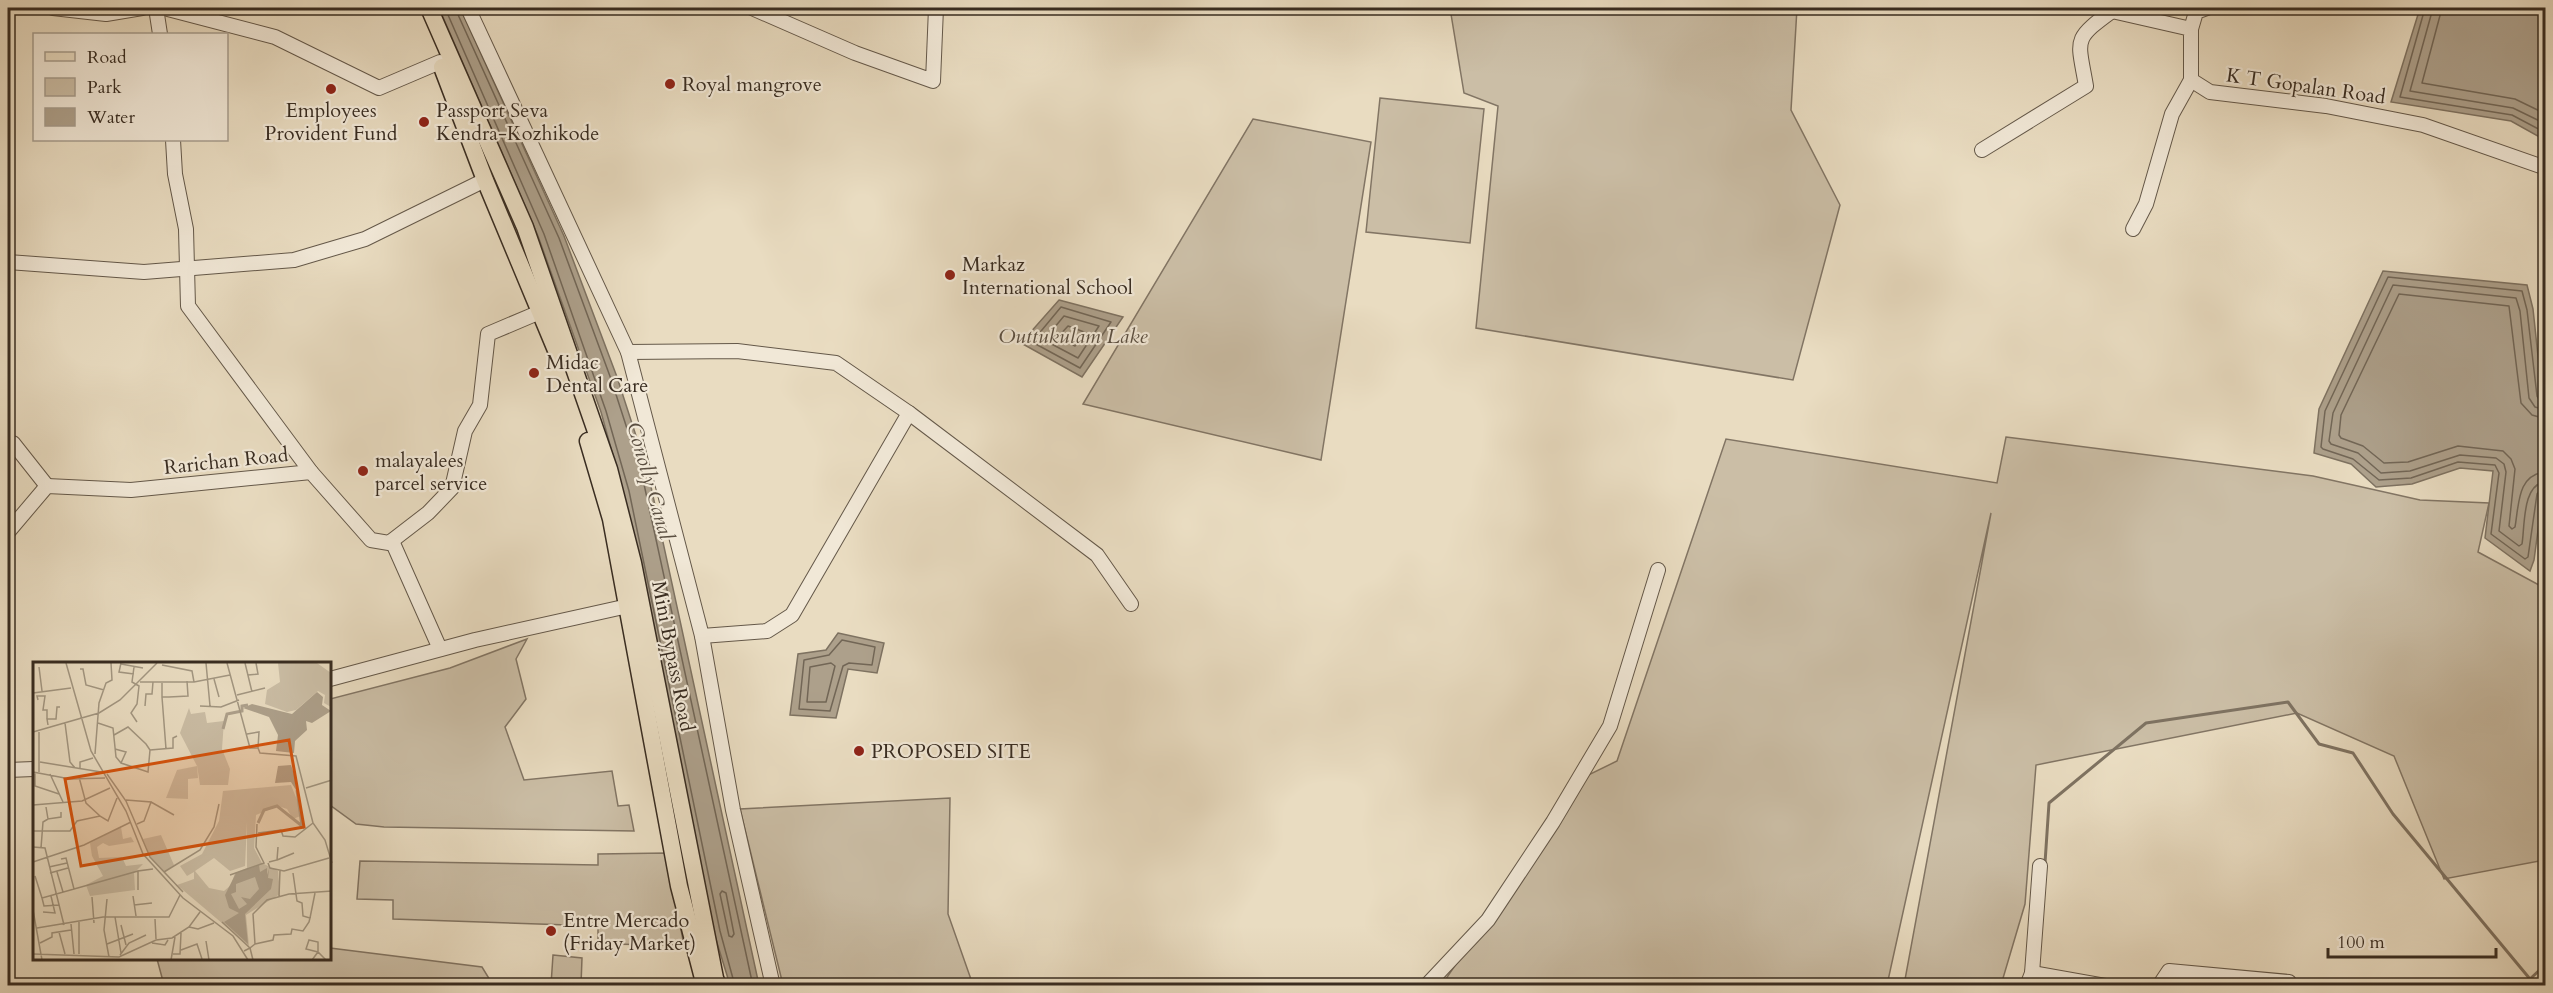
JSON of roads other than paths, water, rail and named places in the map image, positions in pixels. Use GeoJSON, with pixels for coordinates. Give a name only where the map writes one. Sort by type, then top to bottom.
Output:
{"type":"FeatureCollection","features":[{"type":"Feature","properties":{"kind":"main road","name":"Mini Bypass Road"},"geometry":{"type":"LineString","coordinates":[[417,8],[585,429],[634,604],[718,986]]}},
{"type":"Feature","properties":{"kind":"main road","name":"Mini Bypass Road"},"geometry":{"type":"LineString","coordinates":[[429,8],[528,237],[609,470],[634,604],[679,886],[705,986]]}},
{"type":"Feature","properties":{"kind":"street"},"geometry":{"type":"LineString","coordinates":[[59,8],[106,14],[142,8]]}},
{"type":"Feature","properties":{"kind":"street"},"geometry":{"type":"LineString","coordinates":[[156,8],[160,33]]}},
{"type":"Feature","properties":{"kind":"street"},"geometry":{"type":"LineString","coordinates":[[164,8],[275,37],[379,88],[440,62]]}},
{"type":"Feature","properties":{"kind":"street"},"geometry":{"type":"LineString","coordinates":[[468,8],[628,352],[702,636],[733,810],[773,986]]}},
{"type":"Feature","properties":{"kind":"street"},"geometry":{"type":"LineString","coordinates":[[752,8],[855,53],[933,81],[936,8]]}},
{"type":"Feature","properties":{"kind":"street"},"geometry":{"type":"LineString","coordinates":[[2133,229],[2146,204],[2172,114],[2191,80],[2191,29],[2196,12],[2207,8]]}},
{"type":"Feature","properties":{"kind":"street"},"geometry":{"type":"LineString","coordinates":[[1982,150],[2086,86],[2078,46],[2081,36],[2112,9],[2191,29]]}},
{"type":"Feature","properties":{"kind":"street","name":"K T Gopalan Road"},"geometry":{"type":"LineString","coordinates":[[2191,80],[2210,92],[2326,106],[2423,125],[2546,168]]}},
{"type":"Feature","properties":{"kind":"street"},"geometry":{"type":"LineString","coordinates":[[173,141],[175,174],[186,229],[189,306],[311,472]]}},
{"type":"Feature","properties":{"kind":"street"},"geometry":{"type":"LineString","coordinates":[[8,262],[144,272],[294,260],[365,240],[485,180]]}},
{"type":"Feature","properties":{"kind":"street"},"geometry":{"type":"LineString","coordinates":[[440,650],[392,541],[428,513],[452,488],[465,431],[480,405],[488,334],[540,312]]}},
{"type":"Feature","properties":{"kind":"street"},"geometry":{"type":"LineString","coordinates":[[628,352],[737,351],[836,363],[909,413],[1097,555],[1131,604]]}},
{"type":"Feature","properties":{"kind":"street"},"geometry":{"type":"LineString","coordinates":[[702,636],[767,631],[792,615],[909,413]]}},
{"type":"Feature","properties":{"kind":"street"},"geometry":{"type":"LineString","coordinates":[[8,441],[13,443],[47,486],[8,532]]}},
{"type":"Feature","properties":{"kind":"street","name":"Rarichan Road"},"geometry":{"type":"LineString","coordinates":[[47,486],[131,490],[311,472],[371,540],[380,543],[392,541]]}},
{"type":"Feature","properties":{"kind":"street"},"geometry":{"type":"LineString","coordinates":[[1426,986],[1488,920],[1553,822],[1610,726],[1658,570]]}},
{"type":"Feature","properties":{"kind":"street"},"geometry":{"type":"LineString","coordinates":[[332,679],[440,650],[634,604]]}},
{"type":"Feature","properties":{"kind":"street"},"geometry":{"type":"LineString","coordinates":[[8,771],[33,769]]}},
{"type":"Feature","properties":{"kind":"street"},"geometry":{"type":"LineString","coordinates":[[2040,866],[2030,979],[2105,986]]}},
{"type":"Feature","properties":{"kind":"street"},"geometry":{"type":"LineString","coordinates":[[2159,986],[2169,970],[2289,982],[2289,986]]}},
{"type":"Feature","properties":{"kind":"water"},"geometry":{"type":"Polygon","coordinates":[[[439,8],[460,8],[564,236],[617,377],[648,473],[759,985],[730,985],[714,933],[623,492],[601,412],[538,236],[439,8]]]}},
{"type":"Feature","properties":{"kind":"water"},"geometry":{"type":"Polygon","coordinates":[[[2420,8],[2545,8],[2545,140],[2511,121],[2391,102],[2420,8]]]}},
{"type":"Feature","properties":{"kind":"water"},"geometry":{"type":"Polygon","coordinates":[[[2383,271],[2527,285],[2533,309],[2545,422],[2545,478],[2534,560],[2530,571],[2485,538],[2493,471],[2460,468],[2412,484],[2376,487],[2351,464],[2314,453],[2319,409],[2383,271]]]}},
{"type":"Feature","properties":{"kind":"water","name":"Outtukulam Lake"},"geometry":{"type":"Polygon","coordinates":[[[1059,300],[1123,317],[1082,377],[1021,343],[1059,300]]]}},
{"type":"Feature","properties":{"kind":"water"},"geometry":{"type":"Polygon","coordinates":[[[838,633],[884,643],[877,673],[848,669],[836,718],[790,715],[798,654],[826,650],[838,633]]]}},
{"type":"Feature","properties":{"kind":"waterway"},"geometry":{"type":"LineString","coordinates":[[2542,567],[2546,626]]}},
{"type":"Feature","properties":{"kind":"waterway"},"geometry":{"type":"LineString","coordinates":[[2045,863],[2049,803],[2146,723],[2288,702],[2319,744],[2353,753],[2393,814],[2530,979],[2546,964]]}},
{"type":"Feature","properties":{"kind":"place","name":"Royal mangrove"},"geometry":{"type":"Point","coordinates":[670,84]}},
{"type":"Feature","properties":{"kind":"place","name":"Employees Provident Fund"},"geometry":{"type":"Point","coordinates":[331,89]}},
{"type":"Feature","properties":{"kind":"place","name":"Passport Seva Kendra-Kozhikode"},"geometry":{"type":"Point","coordinates":[424,122]}},
{"type":"Feature","properties":{"kind":"place","name":"Markaz International School"},"geometry":{"type":"Point","coordinates":[950,275]}},
{"type":"Feature","properties":{"kind":"place","name":"Midac Dental Care"},"geometry":{"type":"Point","coordinates":[534,373]}},
{"type":"Feature","properties":{"kind":"place","name":"malayalees parcel service"},"geometry":{"type":"Point","coordinates":[363,471]}},
{"type":"Feature","properties":{"kind":"place","name":"PROPOSED SITE"},"geometry":{"type":"Point","coordinates":[859,751]}},
{"type":"Feature","properties":{"kind":"place","name":"Entre Mercado (Friday Market)"},"geometry":{"type":"Point","coordinates":[551,931]}},
{"type":"Feature","properties":{"kind":"water label","name":"Conolly Canal"},"geometry":{"type":"Point","coordinates":[650,481]}}]}
